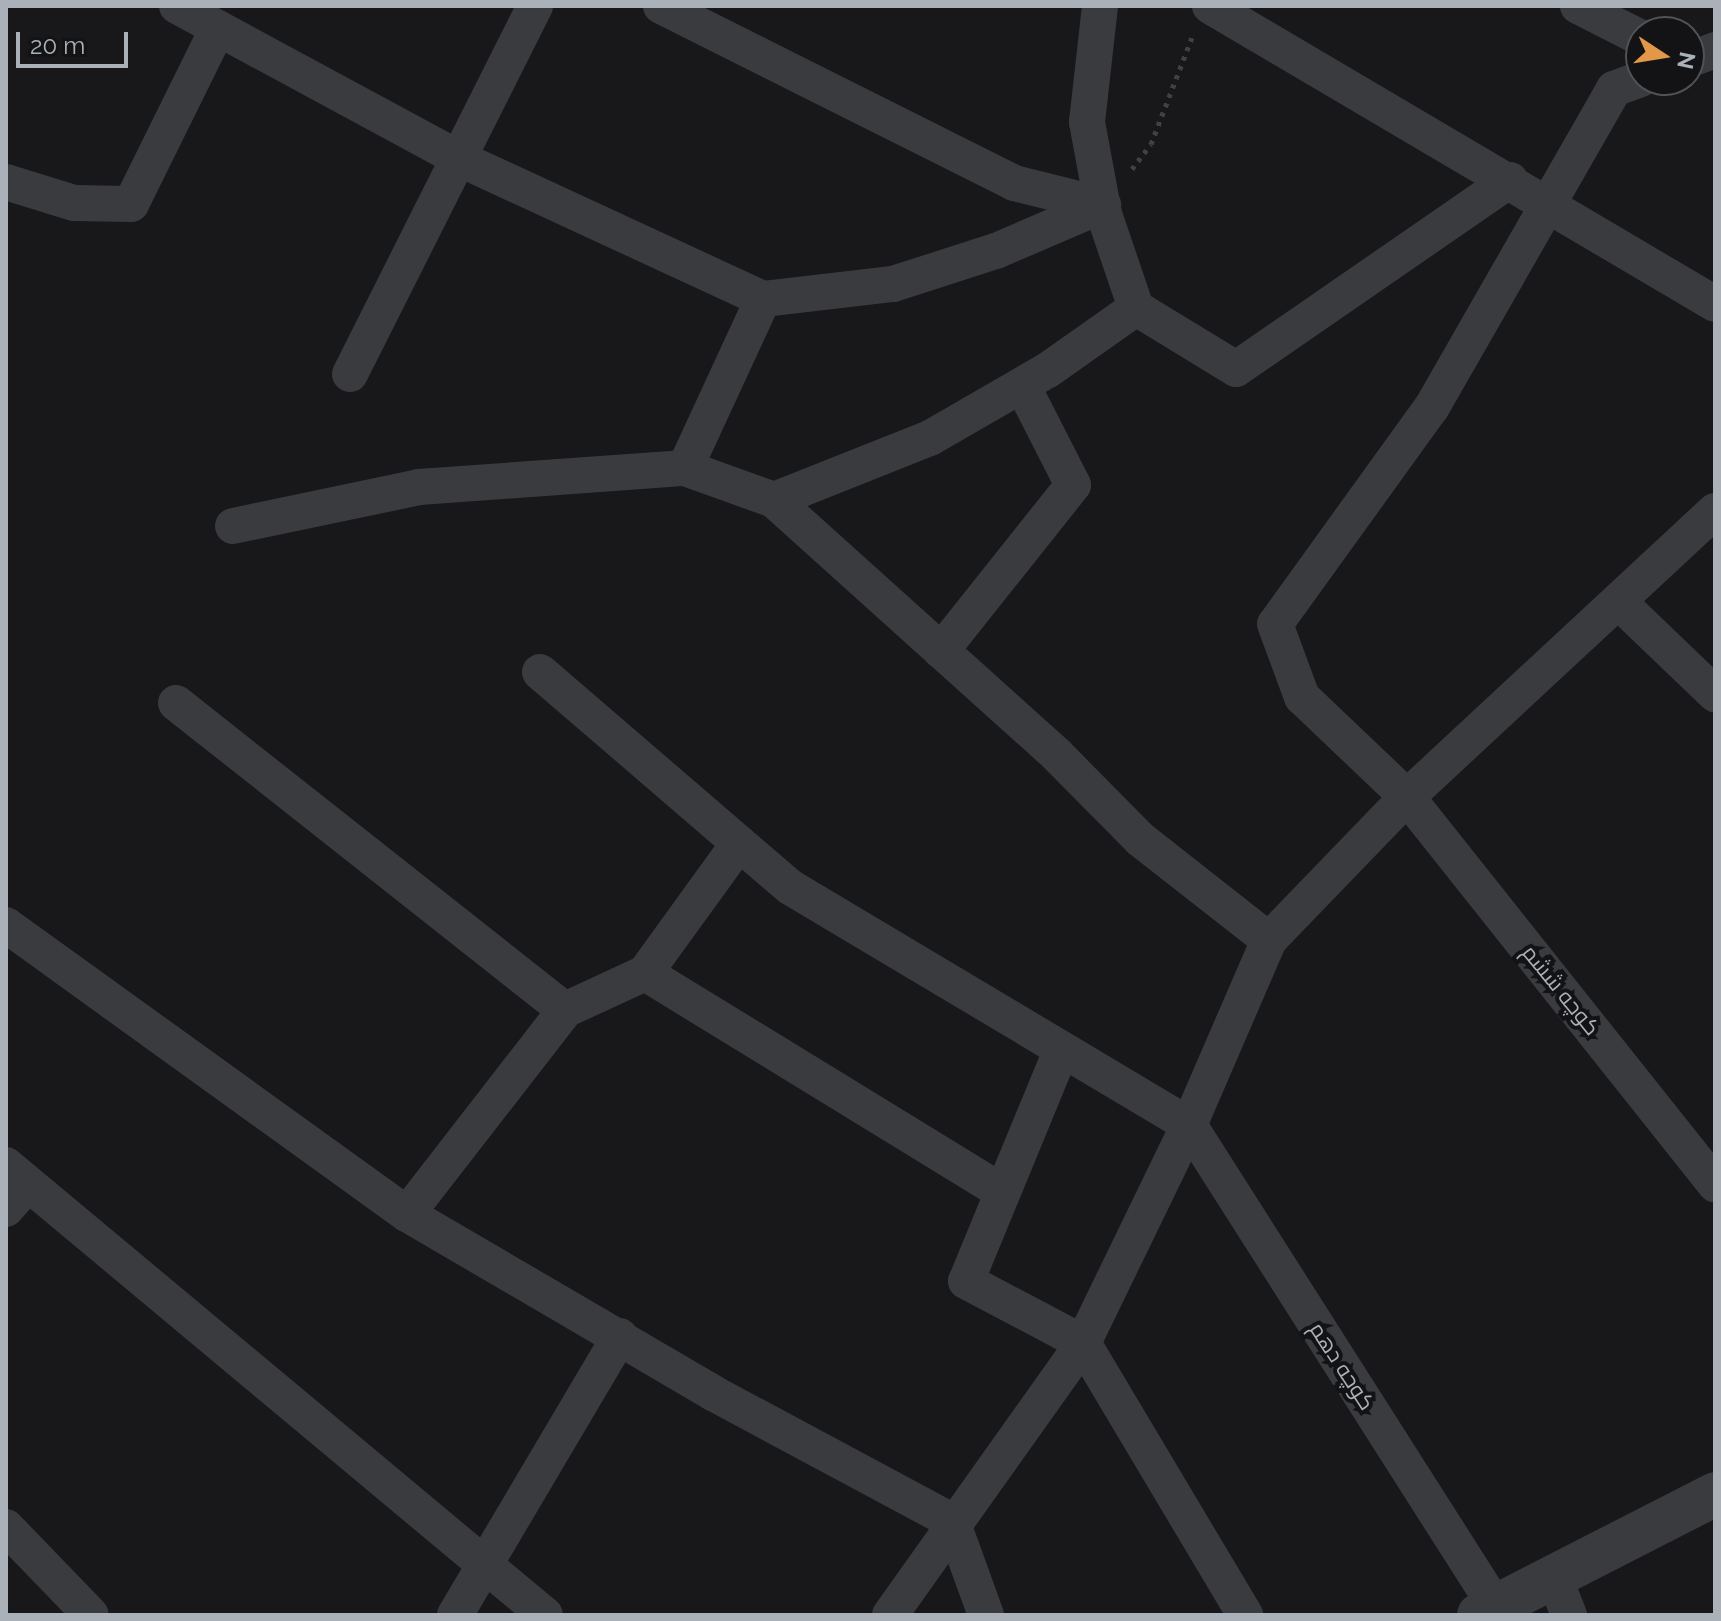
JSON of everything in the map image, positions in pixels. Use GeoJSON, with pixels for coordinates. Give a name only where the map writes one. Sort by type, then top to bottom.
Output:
{"type":"FeatureCollection","features":[{"type":"Feature","properties":{"kind":"street"},"geometry":{"type":"LineString","coordinates":[[177,6],[460,159],[763,299],[893,284],[996,251],[1103,205]]}},
{"type":"Feature","properties":{"kind":"street"},"geometry":{"type":"LineString","coordinates":[[350,374],[535,6]]}},
{"type":"Feature","properties":{"kind":"street"},"geometry":{"type":"LineString","coordinates":[[661,6],[1014,183],[1103,205]]}},
{"type":"Feature","properties":{"kind":"street"},"geometry":{"type":"LineString","coordinates":[[1100,6],[1087,122],[1103,205],[1136,308],[1236,369],[1510,180]]}},
{"type":"Feature","properties":{"kind":"street"},"geometry":{"type":"LineString","coordinates":[[1578,6],[1625,30]]}},
{"type":"Feature","properties":{"kind":"street"},"geometry":{"type":"LineString","coordinates":[[1202,20],[1510,180],[1715,304]]}},
{"type":"Feature","properties":{"kind":"street"},"geometry":{"type":"LineString","coordinates":[[6,182],[74,203],[131,204],[218,28]]}},
{"type":"Feature","properties":{"kind":"street"},"geometry":{"type":"LineString","coordinates":[[1549,203],[1614,89],[1625,85]]}},
{"type":"Feature","properties":{"kind":"street","name":"کوچه ششم"},"geometry":{"type":"LineString","coordinates":[[1549,203],[1431,408],[1275,624],[1302,697],[1407,797],[1715,1184]]}},
{"type":"Feature","properties":{"kind":"street"},"geometry":{"type":"LineString","coordinates":[[685,468],[763,299]]}},
{"type":"Feature","properties":{"kind":"street"},"geometry":{"type":"LineString","coordinates":[[774,500],[930,438],[1022,385],[1136,308]]}},
{"type":"Feature","properties":{"kind":"street"},"geometry":{"type":"LineString","coordinates":[[941,651],[1073,485],[1022,385]]}},
{"type":"Feature","properties":{"kind":"street"},"geometry":{"type":"LineString","coordinates":[[233,526],[419,487],[685,468],[774,500],[1057,755],[1140,839],[1269,940]]}},
{"type":"Feature","properties":{"kind":"street"},"geometry":{"type":"LineString","coordinates":[[890,1615],[952,1521],[1083,1343],[1189,1125],[1269,940],[1407,797],[1620,603],[1715,511]]}},
{"type":"Feature","properties":{"kind":"street"},"geometry":{"type":"LineString","coordinates":[[1620,603],[1715,694]]}},
{"type":"Feature","properties":{"kind":"street"},"geometry":{"type":"LineString","coordinates":[[540,672],[790,887],[1189,1125]]}},
{"type":"Feature","properties":{"kind":"street"},"geometry":{"type":"LineString","coordinates":[[176,703],[565,1010]]}},
{"type":"Feature","properties":{"kind":"street"},"geometry":{"type":"LineString","coordinates":[[407,1214],[565,1010],[645,973],[739,843]]}},
{"type":"Feature","properties":{"kind":"street"},"geometry":{"type":"LineString","coordinates":[[6,925],[407,1214],[713,1393],[952,1521],[986,1615]]}},
{"type":"Feature","properties":{"kind":"street"},"geometry":{"type":"LineString","coordinates":[[645,973],[1001,1191]]}},
{"type":"Feature","properties":{"kind":"street"},"geometry":{"type":"LineString","coordinates":[[1061,1051],[966,1281],[1083,1343],[1245,1615]]}},
{"type":"Feature","properties":{"kind":"street","name":"کوچه دهم"},"geometry":{"type":"LineString","coordinates":[[1189,1125],[1488,1611]]}},
{"type":"Feature","properties":{"kind":"street"},"geometry":{"type":"LineString","coordinates":[[13,1186],[545,1615]]}},
{"type":"Feature","properties":{"kind":"street"},"geometry":{"type":"LineString","coordinates":[[455,1615],[620,1336]]}},
{"type":"Feature","properties":{"kind":"street"},"geometry":{"type":"LineString","coordinates":[[1488,1611],[1561,1596],[1715,1494]]}},
{"type":"Feature","properties":{"kind":"street"},"geometry":{"type":"LineString","coordinates":[[6,1527],[91,1615]]}},
{"type":"Feature","properties":{"kind":"path"},"geometry":{"type":"LineString","coordinates":[[1103,205],[1151,144],[1202,20]]}}]}
